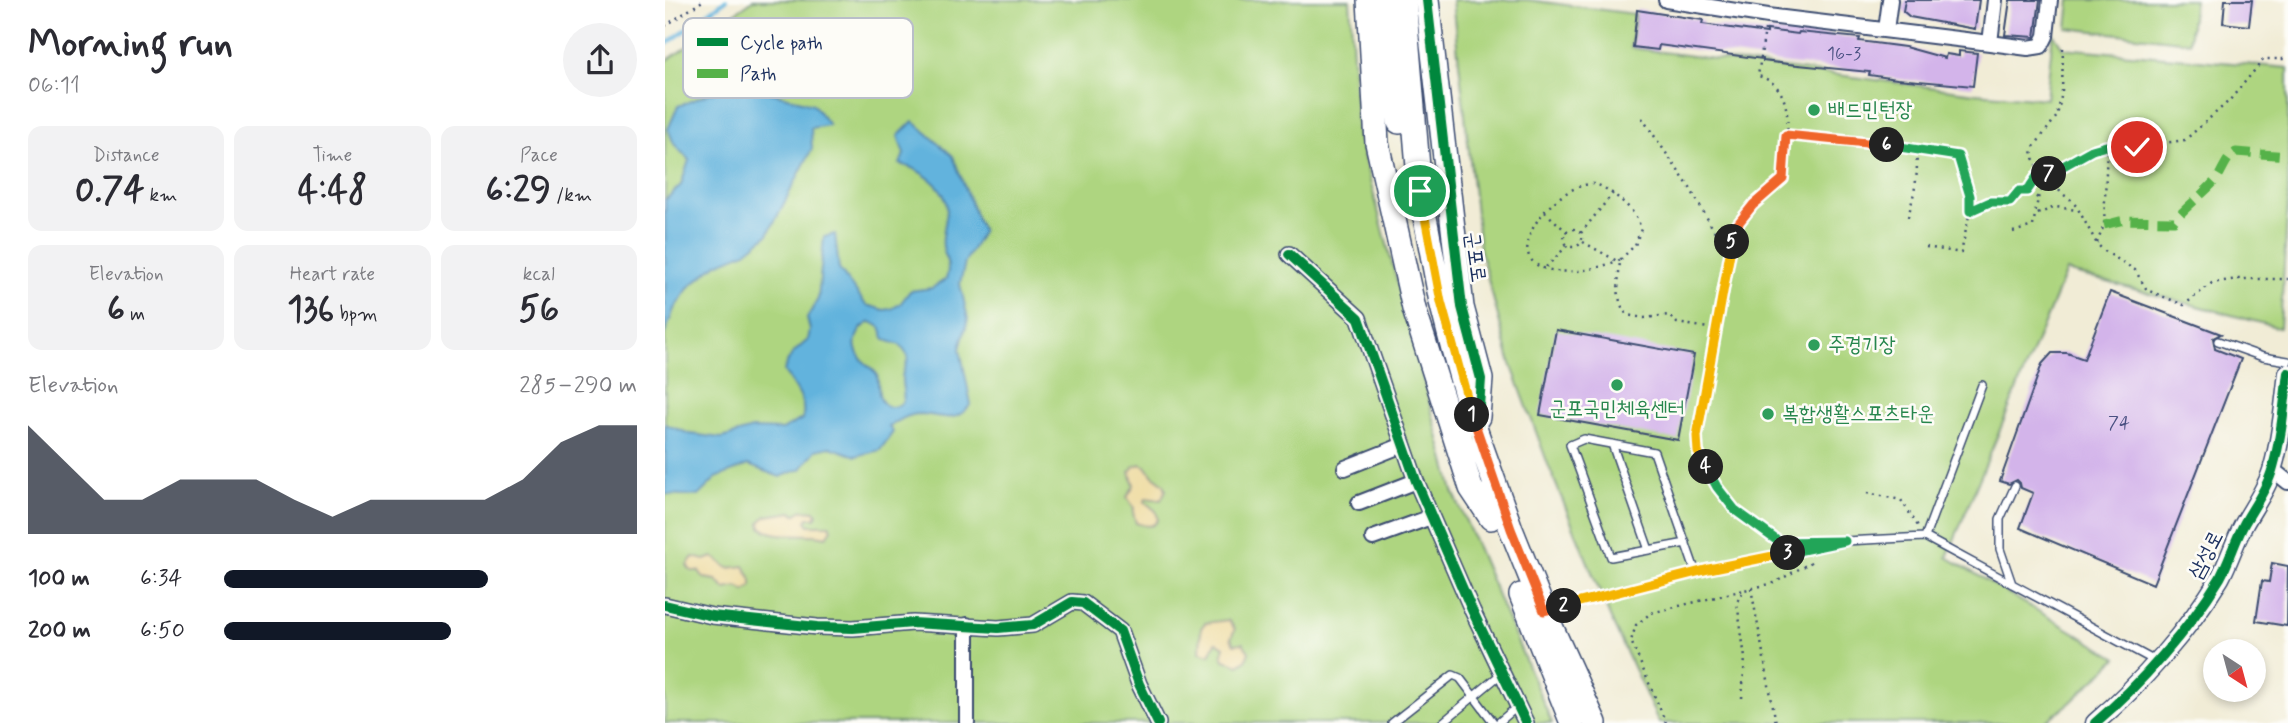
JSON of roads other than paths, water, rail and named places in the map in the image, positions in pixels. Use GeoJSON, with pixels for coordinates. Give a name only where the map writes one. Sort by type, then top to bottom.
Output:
{"type":"FeatureCollection","features":[{"type":"Feature","properties":{"kind":"main road"},"geometry":{"type":"LineString","coordinates":[[1369,0],[1377,143],[1414,309],[1471,488],[1491,519]]}},
{"type":"Feature","properties":{"kind":"main road"},"geometry":{"type":"LineString","coordinates":[[1389,0],[1406,182],[1451,399],[1491,519],[1572,723]]}},
{"type":"Feature","properties":{"kind":"main road","name":"군포로"},"geometry":{"type":"LineString","coordinates":[[1404,0],[1420,191],[1441,302],[1477,434],[1511,529],[1544,611],[1595,723]]}},
{"type":"Feature","properties":{"kind":"main road","name":"군포로"},"geometry":{"type":"LineString","coordinates":[[1427,0],[1462,307],[1481,379],[1477,434]]}},
{"type":"Feature","properties":{"kind":"main road"},"geometry":{"type":"LineString","coordinates":[[1545,658],[1560,667],[1586,723]]}},
{"type":"Feature","properties":{"kind":"street"},"geometry":{"type":"LineString","coordinates":[[1666,0],[1767,16],[2028,48],[2041,46],[2046,36],[2050,0]]}},
{"type":"Feature","properties":{"kind":"street"},"geometry":{"type":"LineString","coordinates":[[1886,30],[1890,0]]}},
{"type":"Feature","properties":{"kind":"street"},"geometry":{"type":"LineString","coordinates":[[1990,43],[1995,0]]}},
{"type":"Feature","properties":{"kind":"street"},"geometry":{"type":"LineString","coordinates":[[1289,254],[1359,318],[1416,481],[1526,723]]}},
{"type":"Feature","properties":{"kind":"street","name":"삼성로"},"geometry":{"type":"LineString","coordinates":[[2095,723],[2120,702],[2155,662],[2221,576],[2236,539],[2273,470],[2282,427],[2288,373]]}},
{"type":"Feature","properties":{"kind":"street"},"geometry":{"type":"LineString","coordinates":[[1345,468],[1402,445]]}},
{"type":"Feature","properties":{"kind":"street"},"geometry":{"type":"LineString","coordinates":[[2273,470],[2288,482]]}},
{"type":"Feature","properties":{"kind":"street"},"geometry":{"type":"LineString","coordinates":[[1359,503],[1416,481]]}},
{"type":"Feature","properties":{"kind":"street"},"geometry":{"type":"LineString","coordinates":[[1373,538],[1431,517]]}},
{"type":"Feature","properties":{"kind":"street"},"geometry":{"type":"LineString","coordinates":[[665,605],[712,616],[817,627],[853,628],[913,624],[997,628],[1033,625],[1072,602],[1083,603],[1120,631],[1139,684],[1158,723]]}},
{"type":"Feature","properties":{"kind":"street"},"geometry":{"type":"LineString","coordinates":[[967,625],[968,723]]}},
{"type":"Feature","properties":{"kind":"lane"},"geometry":{"type":"LineString","coordinates":[[2218,341],[2263,357],[2288,361]]}},
{"type":"Feature","properties":{"kind":"lane"},"geometry":{"type":"LineString","coordinates":[[1925,537],[1982,385]]}},
{"type":"Feature","properties":{"kind":"lane"},"geometry":{"type":"LineString","coordinates":[[1686,543],[1611,557],[1570,444],[1584,439],[1654,452],[1686,543],[1696,573]]}},
{"type":"Feature","properties":{"kind":"lane"},"geometry":{"type":"LineString","coordinates":[[1612,444],[1649,550]]}},
{"type":"Feature","properties":{"kind":"lane"},"geometry":{"type":"LineString","coordinates":[[2012,584],[2000,549],[2000,519],[2015,486]]}},
{"type":"Feature","properties":{"kind":"lane"},"geometry":{"type":"LineString","coordinates":[[1544,611],[1696,573],[1845,541],[1925,537],[2155,662]]}},
{"type":"Feature","properties":{"kind":"lane"},"geometry":{"type":"LineString","coordinates":[[1442,723],[1503,673]]}},
{"type":"Feature","properties":{"kind":"lane"},"geometry":{"type":"LineString","coordinates":[[1392,723],[1453,675],[1460,678],[1496,723],[1518,706]]}},
{"type":"Feature","properties":{"kind":"water"},"geometry":{"type":"Polygon","coordinates":[[[698,98],[791,98],[813,104],[829,125],[811,128],[812,149],[768,234],[746,252],[717,264],[689,287],[674,309],[665,334],[665,200],[681,185],[689,160],[674,144],[668,129],[678,106],[698,98]]]}},
{"type":"Feature","properties":{"kind":"water"},"geometry":{"type":"Polygon","coordinates":[[[913,121],[953,156],[982,232],[965,262],[960,284],[968,319],[960,349],[971,404],[965,411],[953,417],[920,414],[903,418],[889,427],[893,432],[880,450],[856,456],[830,447],[816,450],[801,469],[780,477],[748,465],[716,478],[698,496],[665,494],[665,424],[690,434],[722,438],[752,429],[782,430],[802,419],[801,400],[784,371],[790,357],[808,340],[810,330],[807,318],[818,299],[824,237],[835,234],[839,269],[866,305],[891,309],[900,304],[910,291],[932,288],[946,279],[948,266],[943,242],[947,213],[945,200],[937,185],[930,179],[900,164],[904,154],[898,136],[913,121]],[[871,322],[866,324],[857,336],[856,347],[862,359],[877,374],[881,400],[888,407],[895,406],[903,401],[902,375],[908,356],[900,345],[885,340],[880,327],[871,322]]]}},
{"type":"Feature","properties":{"kind":"waterway"},"geometry":{"type":"LineString","coordinates":[[702,18],[726,0]]}},
{"type":"Feature","properties":{"kind":"waterway"},"geometry":{"type":"LineString","coordinates":[[665,45],[683,32]]}},
{"type":"Feature","properties":{"kind":"place","name":"배드민턴장"},"geometry":{"type":"Point","coordinates":[1814,110]}},
{"type":"Feature","properties":{"kind":"place","name":"주경기장"},"geometry":{"type":"Point","coordinates":[1814,345]}},
{"type":"Feature","properties":{"kind":"place","name":"군포국민체육센터"},"geometry":{"type":"Point","coordinates":[1617,385]}},
{"type":"Feature","properties":{"kind":"place","name":"복합생활스포츠타운"},"geometry":{"type":"Point","coordinates":[1768,414]}}]}
